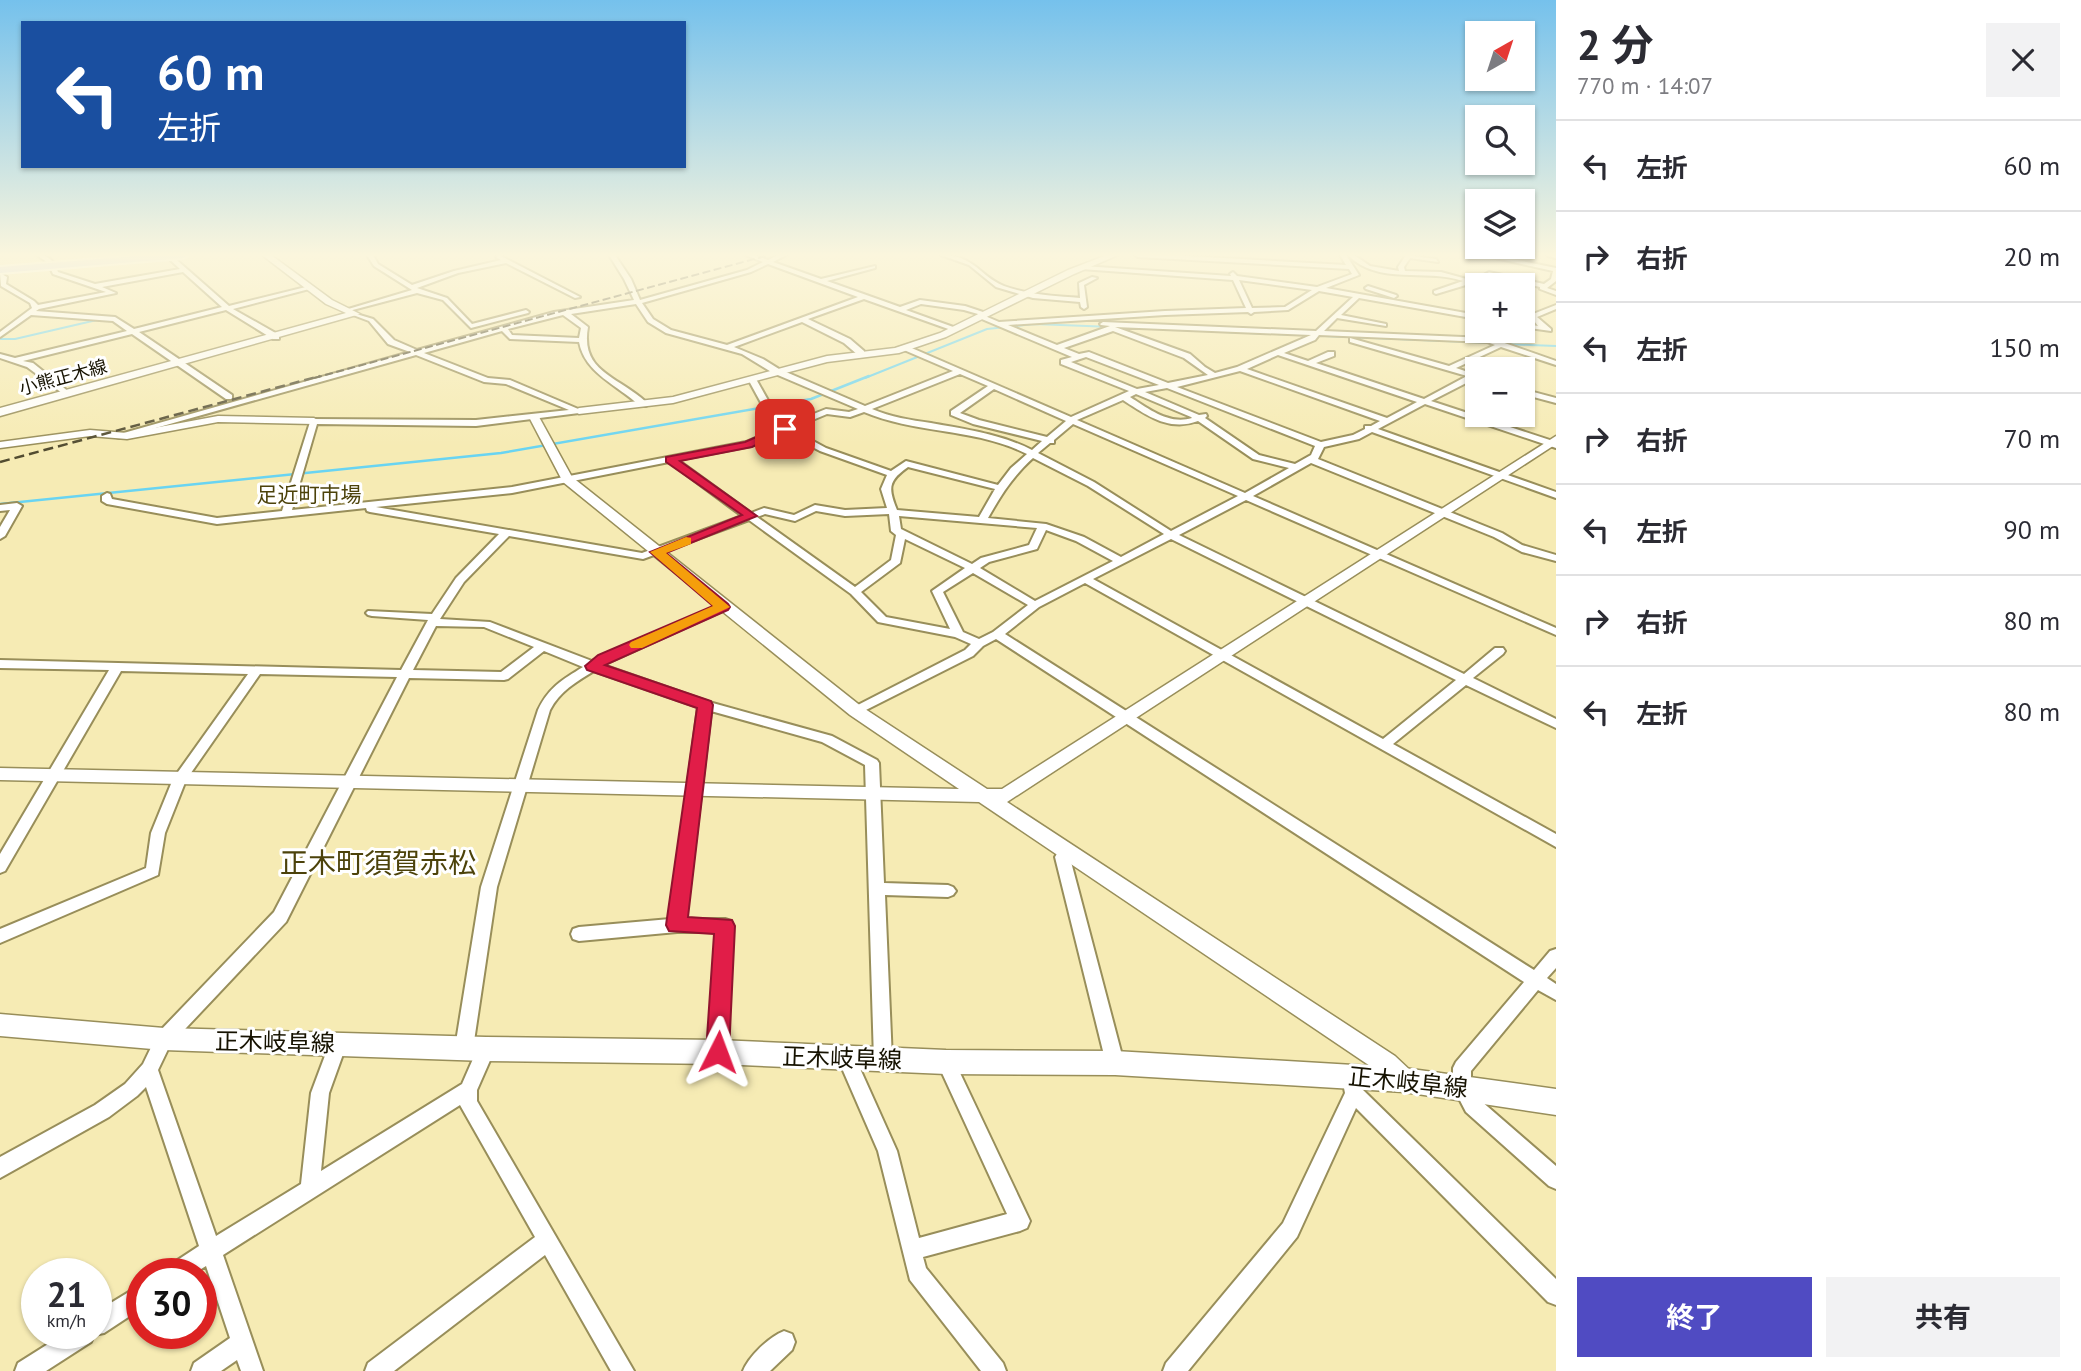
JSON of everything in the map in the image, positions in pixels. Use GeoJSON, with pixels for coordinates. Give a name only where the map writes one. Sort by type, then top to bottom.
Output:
{"type":"FeatureCollection","features":[{"type":"Feature","properties":{"kind":"main road","name":"小熊正木線"},"geometry":{"type":"LineString","coordinates":[[0,412],[276,337],[332,319]]}},
{"type":"Feature","properties":{"kind":"main road","name":"正木岐阜線"},"geometry":{"type":"LineString","coordinates":[[0,1025],[164,1039],[718,1052],[946,1062],[1115,1063],[1351,1084],[1404,1080],[1556,1102]]}},
{"type":"Feature","properties":{"kind":"street"},"geometry":{"type":"LineString","coordinates":[[0,335],[21,319]]}},
{"type":"Feature","properties":{"kind":"street"},"geometry":{"type":"LineString","coordinates":[[115,319],[229,397]]}},
{"type":"Feature","properties":{"kind":"street"},"geometry":{"type":"LineString","coordinates":[[16,360],[180,319]]}},
{"type":"Feature","properties":{"kind":"street"},"geometry":{"type":"LineString","coordinates":[[246,319],[276,337]]}},
{"type":"Feature","properties":{"kind":"street"},"geometry":{"type":"LineString","coordinates":[[368,319],[387,339],[487,380],[506,382],[579,411]]}},
{"type":"Feature","properties":{"kind":"street"},"geometry":{"type":"LineString","coordinates":[[464,319],[471,326],[499,319]]}},
{"type":"Feature","properties":{"kind":"street"},"geometry":{"type":"LineString","coordinates":[[117,436],[538,319]]}},
{"type":"Feature","properties":{"kind":"street"},"geometry":{"type":"LineString","coordinates":[[574,319],[585,327],[580,340],[584,358],[643,404]]}},
{"type":"Feature","properties":{"kind":"street"},"geometry":{"type":"LineString","coordinates":[[651,319],[655,324],[687,337],[730,346],[762,359],[781,373],[885,418],[964,431],[1017,446],[1091,484],[1170,534],[1556,724]]}},
{"type":"Feature","properties":{"kind":"street"},"geometry":{"type":"LineString","coordinates":[[730,346],[802,319],[847,341],[861,353]]}},
{"type":"Feature","properties":{"kind":"street"},"geometry":{"type":"LineString","coordinates":[[926,319],[954,329]]}},
{"type":"Feature","properties":{"kind":"street"},"geometry":{"type":"LineString","coordinates":[[0,445],[90,433],[117,436],[218,419],[476,424],[643,404],[673,400],[781,373],[812,362],[907,348],[973,319]]}},
{"type":"Feature","properties":{"kind":"street"},"geometry":{"type":"LineString","coordinates":[[988,319],[1079,356]]}},
{"type":"Feature","properties":{"kind":"street"},"geometry":{"type":"LineString","coordinates":[[997,324],[1061,319]]}},
{"type":"Feature","properties":{"kind":"street"},"geometry":{"type":"LineString","coordinates":[[984,519],[1000,488],[1014,470],[1051,441],[1071,420],[1137,391],[1240,369],[1315,336],[1332,319]]}},
{"type":"Feature","properties":{"kind":"street"},"geometry":{"type":"LineString","coordinates":[[1351,319],[1384,325]]}},
{"type":"Feature","properties":{"kind":"street"},"geometry":{"type":"LineString","coordinates":[[1380,336],[1386,319]]}},
{"type":"Feature","properties":{"kind":"street"},"geometry":{"type":"LineString","coordinates":[[1535,319],[1553,330]]}},
{"type":"Feature","properties":{"kind":"street"},"geometry":{"type":"LineString","coordinates":[[1056,348],[1109,326],[1315,336],[1465,339]]}},
{"type":"Feature","properties":{"kind":"street"},"geometry":{"type":"LineString","coordinates":[[1109,326],[1187,356],[1215,376]]}},
{"type":"Feature","properties":{"kind":"street"},"geometry":{"type":"LineString","coordinates":[[1535,327],[1553,330]]}},
{"type":"Feature","properties":{"kind":"street"},"geometry":{"type":"LineString","coordinates":[[504,328],[510,337],[580,340]]}},
{"type":"Feature","properties":{"kind":"street"},"geometry":{"type":"LineString","coordinates":[[1315,336],[1365,342],[1465,374]]}},
{"type":"Feature","properties":{"kind":"street"},"geometry":{"type":"LineString","coordinates":[[1493,343],[1556,363]]}},
{"type":"Feature","properties":{"kind":"street"},"geometry":{"type":"LineString","coordinates":[[1449,369],[1498,346]]}},
{"type":"Feature","properties":{"kind":"street"},"geometry":{"type":"LineString","coordinates":[[907,348],[1556,632]]}},
{"type":"Feature","properties":{"kind":"street"},"geometry":{"type":"LineString","coordinates":[[1278,353],[1554,443]]}},
{"type":"Feature","properties":{"kind":"street"},"geometry":{"type":"LineString","coordinates":[[1295,467],[1256,457],[1200,418],[1065,362],[1086,354],[1320,445],[1346,440],[1465,382]]}},
{"type":"Feature","properties":{"kind":"street"},"geometry":{"type":"LineString","coordinates":[[1309,363],[1331,354]]}},
{"type":"Feature","properties":{"kind":"street"},"geometry":{"type":"LineString","coordinates":[[0,356],[30,365],[66,394]]}},
{"type":"Feature","properties":{"kind":"street"},"geometry":{"type":"LineString","coordinates":[[1240,369],[1385,420]]}},
{"type":"Feature","properties":{"kind":"street"},"geometry":{"type":"LineString","coordinates":[[107,496],[107,501],[217,521],[512,490],[748,444],[826,411],[850,415],[960,372]]}},
{"type":"Feature","properties":{"kind":"street"},"geometry":{"type":"LineString","coordinates":[[752,379],[769,410],[785,429],[808,443],[891,474]]}},
{"type":"Feature","properties":{"kind":"street"},"geometry":{"type":"LineString","coordinates":[[993,386],[954,412],[976,422],[1051,441]]}},
{"type":"Feature","properties":{"kind":"street"},"geometry":{"type":"LineString","coordinates":[[1535,395],[1556,401]]}},
{"type":"Feature","properties":{"kind":"street"},"geometry":{"type":"LineString","coordinates":[[1124,397],[1155,416],[1186,425],[1218,406]]}},
{"type":"Feature","properties":{"kind":"street"},"geometry":{"type":"LineString","coordinates":[[534,417],[567,479],[723,607],[856,711],[1387,1064],[1404,1080]]}},
{"type":"Feature","properties":{"kind":"street"},"geometry":{"type":"LineString","coordinates":[[286,513],[314,421]]}},
{"type":"Feature","properties":{"kind":"street"},"geometry":{"type":"LineString","coordinates":[[964,431],[976,422]]}},
{"type":"Feature","properties":{"kind":"street"},"geometry":{"type":"LineString","coordinates":[[1368,428],[1556,495]]}},
{"type":"Feature","properties":{"kind":"street"},"geometry":{"type":"LineString","coordinates":[[0,774],[1005,796],[1377,554],[1554,443]]}},
{"type":"Feature","properties":{"kind":"street"},"geometry":{"type":"LineString","coordinates":[[856,711],[969,653],[979,643],[997,635],[1035,605],[1315,457],[1320,445]]}},
{"type":"Feature","properties":{"kind":"street"},"geometry":{"type":"LineString","coordinates":[[670,459],[855,592],[883,620],[958,634],[979,643]]}},
{"type":"Feature","properties":{"kind":"street"},"geometry":{"type":"LineString","coordinates":[[1310,459],[1443,512],[1539,555],[1556,558]]}},
{"type":"Feature","properties":{"kind":"street"},"geometry":{"type":"LineString","coordinates":[[1000,488],[906,464],[891,474],[886,482],[884,495],[893,512],[896,531],[971,566],[1035,605]]}},
{"type":"Feature","properties":{"kind":"street"},"geometry":{"type":"LineString","coordinates":[[0,508],[17,506],[0,536]]}},
{"type":"Feature","properties":{"kind":"street"},"geometry":{"type":"LineString","coordinates":[[356,506],[643,556],[764,511],[795,518],[815,508],[845,513],[893,512],[1043,526],[1080,539],[1121,561]]}},
{"type":"Feature","properties":{"kind":"street"},"geometry":{"type":"LineString","coordinates":[[958,634],[937,592],[971,566],[1033,547],[1043,526]]}},
{"type":"Feature","properties":{"kind":"street"},"geometry":{"type":"LineString","coordinates":[[855,592],[896,561],[901,533]]}},
{"type":"Feature","properties":{"kind":"street"},"geometry":{"type":"LineString","coordinates":[[0,1168],[102,1111],[131,1090],[149,1070],[164,1039],[280,917],[403,673],[433,620],[460,580],[506,534]]}},
{"type":"Feature","properties":{"kind":"street"},"geometry":{"type":"LineString","coordinates":[[1085,579],[1556,841]]}},
{"type":"Feature","properties":{"kind":"street"},"geometry":{"type":"LineString","coordinates":[[623,1371],[468,1103],[489,887],[523,786],[544,710],[551,696],[604,659],[723,607]]}},
{"type":"Feature","properties":{"kind":"street"},"geometry":{"type":"LineString","coordinates":[[372,613],[486,624],[593,666],[705,705],[827,739],[872,763],[883,1060]]}},
{"type":"Feature","properties":{"kind":"street"},"geometry":{"type":"LineString","coordinates":[[997,635],[1556,993]]}},
{"type":"Feature","properties":{"kind":"street"},"geometry":{"type":"LineString","coordinates":[[2,666],[504,676],[543,646]]}},
{"type":"Feature","properties":{"kind":"street"},"geometry":{"type":"LineString","coordinates":[[1384,745],[1499,652]]}},
{"type":"Feature","properties":{"kind":"street"},"geometry":{"type":"LineString","coordinates":[[0,867],[117,667]]}},
{"type":"Feature","properties":{"kind":"street"},"geometry":{"type":"LineString","coordinates":[[0,936],[153,871],[159,833],[180,779],[257,670]]}},
{"type":"Feature","properties":{"kind":"street"},"geometry":{"type":"LineString","coordinates":[[677,925],[705,705]]}},
{"type":"Feature","properties":{"kind":"street"},"geometry":{"type":"LineString","coordinates":[[1066,851],[1062,857],[1115,1063]]}},
{"type":"Feature","properties":{"kind":"street"},"geometry":{"type":"LineString","coordinates":[[876,889],[948,891]]}},
{"type":"Feature","properties":{"kind":"street"},"geometry":{"type":"LineString","coordinates":[[579,934],[677,925],[725,926],[718,1052]]}},
{"type":"Feature","properties":{"kind":"street"},"geometry":{"type":"LineString","coordinates":[[1556,956],[1462,1068],[1462,1087],[1473,1106],[1556,1179]]}},
{"type":"Feature","properties":{"kind":"street"},"geometry":{"type":"LineString","coordinates":[[310,1186],[320,1093],[338,1043]]}},
{"type":"Feature","properties":{"kind":"street"},"geometry":{"type":"LineString","coordinates":[[847,1059],[887,1151],[917,1273],[995,1371]]}},
{"type":"Feature","properties":{"kind":"street"},"geometry":{"type":"LineString","coordinates":[[911,1250],[1020,1221],[946,1062]]}},
{"type":"Feature","properties":{"kind":"street"},"geometry":{"type":"LineString","coordinates":[[149,1070],[251,1371]]}},
{"type":"Feature","properties":{"kind":"street"},"geometry":{"type":"LineString","coordinates":[[1174,1371],[1290,1230],[1351,1084],[1556,1294]]}},
{"type":"Feature","properties":{"kind":"street"},"geometry":{"type":"LineString","coordinates":[[198,1258],[468,1090]]}},
{"type":"Feature","properties":{"kind":"street"},"geometry":{"type":"LineString","coordinates":[[376,1371],[548,1240]]}},
{"type":"Feature","properties":{"kind":"street"},"geometry":{"type":"LineString","coordinates":[[754,1371],[784,1342]]}},
{"type":"Feature","properties":{"kind":"street"},"geometry":{"type":"LineString","coordinates":[[202,1371],[242,1343]]}},
{"type":"Feature","properties":{"kind":"street"},"geometry":{"type":"LineString","coordinates":[[26,1371],[60,1349]]}},
{"type":"Feature","properties":{"kind":"waterway"},"geometry":{"type":"LineString","coordinates":[[0,339],[15,339],[101,319]]}},
{"type":"Feature","properties":{"kind":"waterway"},"geometry":{"type":"LineString","coordinates":[[865,378],[987,329],[1034,324],[1113,327]]}},
{"type":"Feature","properties":{"kind":"waterway"},"geometry":{"type":"LineString","coordinates":[[1226,332],[1465,342]]}},
{"type":"Feature","properties":{"kind":"waterway"},"geometry":{"type":"LineString","coordinates":[[1502,344],[1556,346]]}},
{"type":"Feature","properties":{"kind":"waterway"},"geometry":{"type":"LineString","coordinates":[[0,504],[501,453],[811,399],[869,376]]}},
{"type":"Feature","properties":{"kind":"railway"},"geometry":{"type":"LineString","coordinates":[[314,378],[532,319]]}},
{"type":"Feature","properties":{"kind":"railway"},"geometry":{"type":"LineString","coordinates":[[0,462],[320,376]]}},
{"type":"Feature","properties":{"kind":"slow traffic"},"geometry":{"type":"LineString","coordinates":[[636,645],[723,607],[656,552],[686,541]]}},
{"type":"Feature","properties":{"kind":"district","name":"足近町市場"},"geometry":{"type":"Point","coordinates":[309,494]}},
{"type":"Feature","properties":{"kind":"district","name":"正木町須賀赤松"},"geometry":{"type":"Point","coordinates":[378,862]}},
{"type":"Feature","properties":{"kind":"route"},"geometry":{"type":"LineString","coordinates":[[718,1052],[725,926],[677,925],[705,705],[593,666],[723,607],[656,552],[751,516],[670,459],[748,444],[785,429]]}}]}
